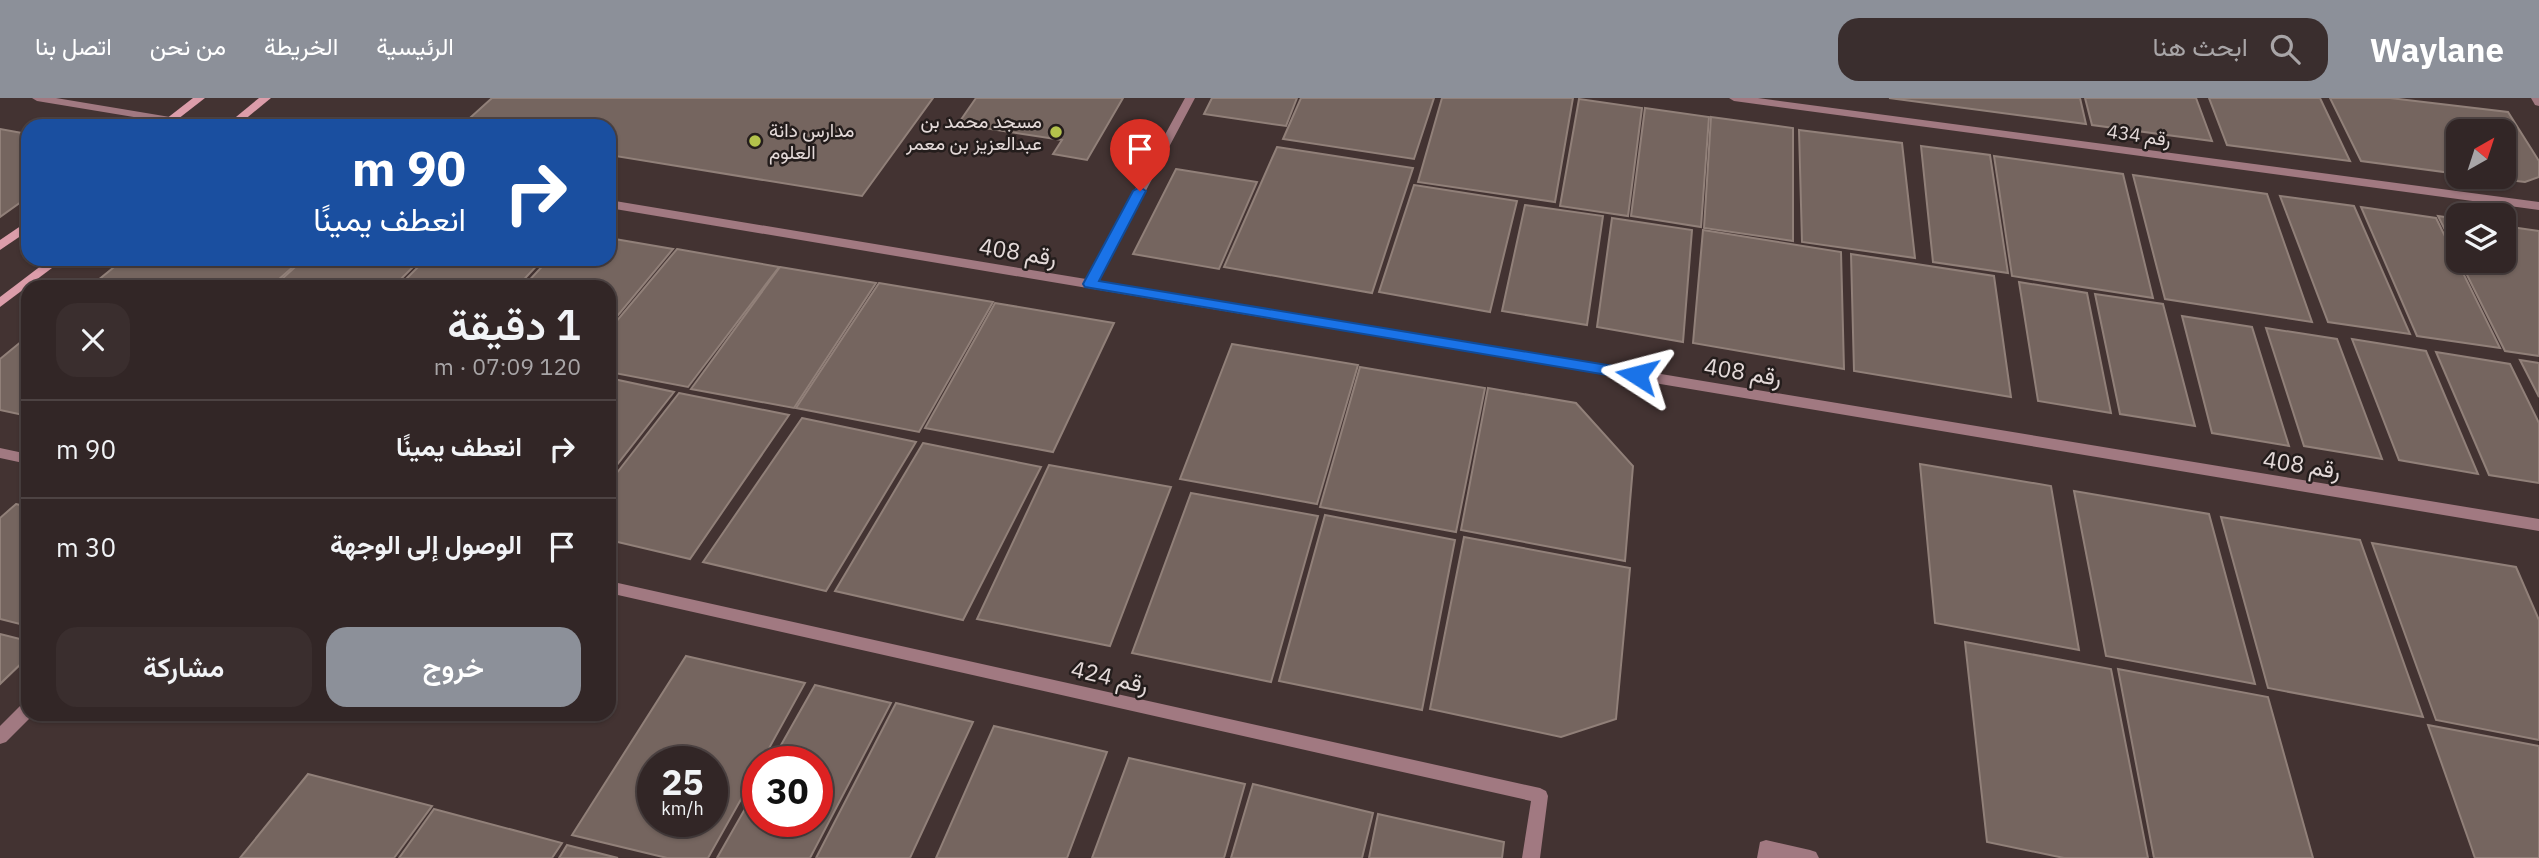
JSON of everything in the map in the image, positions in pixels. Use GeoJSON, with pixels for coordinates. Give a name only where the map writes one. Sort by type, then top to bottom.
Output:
{"type":"FeatureCollection","features":[{"type":"Feature","properties":{"kind":"street"},"geometry":{"type":"LineString","coordinates":[[37,98],[145,119]]}},
{"type":"Feature","properties":{"kind":"street"},"geometry":{"type":"LineString","coordinates":[[171,119],[200,98]]}},
{"type":"Feature","properties":{"kind":"street"},"geometry":{"type":"LineString","coordinates":[[239,119],[266,98]]}},
{"type":"Feature","properties":{"kind":"street"},"geometry":{"type":"LineString","coordinates":[[1090,284],[1190,98]]}},
{"type":"Feature","properties":{"kind":"street","name":"رقم 434"},"geometry":{"type":"LineString","coordinates":[[1734,98],[2539,206]]}},
{"type":"Feature","properties":{"kind":"street"},"geometry":{"type":"LineString","coordinates":[[2536,98],[2539,103]]}},
{"type":"Feature","properties":{"kind":"street","name":"رقم 408"},"geometry":{"type":"LineString","coordinates":[[616,205],[2539,525]]}},
{"type":"Feature","properties":{"kind":"street"},"geometry":{"type":"LineString","coordinates":[[0,246],[21,230]]}},
{"type":"Feature","properties":{"kind":"street"},"geometry":{"type":"LineString","coordinates":[[30,280],[49,266]]}},
{"type":"Feature","properties":{"kind":"street"},"geometry":{"type":"LineString","coordinates":[[0,303],[21,287]]}},
{"type":"Feature","properties":{"kind":"street"},"geometry":{"type":"LineString","coordinates":[[0,453],[21,458]]}},
{"type":"Feature","properties":{"kind":"street","name":"رقم 424"},"geometry":{"type":"LineString","coordinates":[[616,589],[1540,796],[1531,858]]}},
{"type":"Feature","properties":{"kind":"street"},"geometry":{"type":"LineString","coordinates":[[0,737],[21,716]]}},
{"type":"Feature","properties":{"kind":"street"},"geometry":{"type":"LineString","coordinates":[[1766,858],[1766,849],[1811,858]]}},
{"type":"Feature","properties":{"kind":"building","name":"مدارس دانة العلوم"},"geometry":{"type":"Polygon","coordinates":[[[492,98],[933,98],[862,196],[616,156],[616,119],[469,119],[492,98]]]}},
{"type":"Feature","properties":{"kind":"building","name":"مسجد محمد بن عبدالعزيز بن معمر"},"geometry":{"type":"Polygon","coordinates":[[[976,98],[1123,98],[1087,160],[1053,154],[1062,140],[958,124],[976,98]]]}},
{"type":"Feature","properties":{"kind":"building"},"geometry":{"type":"Polygon","coordinates":[[[1212,98],[1297,98],[1286,126],[1204,114],[1212,98]]]}},
{"type":"Feature","properties":{"kind":"building"},"geometry":{"type":"Polygon","coordinates":[[[1301,98],[1434,98],[1414,159],[1283,139],[1301,98]]]}},
{"type":"Feature","properties":{"kind":"building"},"geometry":{"type":"Polygon","coordinates":[[[1442,98],[1573,98],[1555,202],[1418,182],[1442,98]]]}},
{"type":"Feature","properties":{"kind":"building"},"geometry":{"type":"Polygon","coordinates":[[[1889,98],[2080,98],[2086,124],[1889,98]]]}},
{"type":"Feature","properties":{"kind":"building"},"geometry":{"type":"Polygon","coordinates":[[[2085,98],[2196,98],[2212,141],[2092,125],[2085,98]]]}},
{"type":"Feature","properties":{"kind":"building"},"geometry":{"type":"Polygon","coordinates":[[[2209,98],[2320,98],[2350,161],[2227,145],[2209,98]]]}},
{"type":"Feature","properties":{"kind":"building"},"geometry":{"type":"Polygon","coordinates":[[[2330,98],[2390,98],[2508,112],[2512,119],[2446,119],[2446,172],[2361,161],[2330,98]]]}},
{"type":"Feature","properties":{"kind":"building"},"geometry":{"type":"Polygon","coordinates":[[[1579,99],[1642,108],[1628,216],[1560,206],[1579,99]]]}},
{"type":"Feature","properties":{"kind":"building"},"geometry":{"type":"Polygon","coordinates":[[[1645,108],[1709,117],[1701,227],[1631,216],[1645,108]]]}},
{"type":"Feature","properties":{"kind":"building"},"geometry":{"type":"Polygon","coordinates":[[[1711,117],[1793,128],[1793,241],[1704,228],[1711,117]]]}},
{"type":"Feature","properties":{"kind":"building"},"geometry":{"type":"Polygon","coordinates":[[[2516,125],[2539,161],[2539,177],[2525,182],[2516,181],[2516,125]]]}},
{"type":"Feature","properties":{"kind":"building"},"geometry":{"type":"Polygon","coordinates":[[[0,129],[21,133],[21,202],[0,217],[0,129]]]}},
{"type":"Feature","properties":{"kind":"building"},"geometry":{"type":"Polygon","coordinates":[[[1799,130],[1902,143],[1915,258],[1802,242],[1799,130]]]}},
{"type":"Feature","properties":{"kind":"building"},"geometry":{"type":"Polygon","coordinates":[[[1921,146],[1990,155],[2008,273],[1933,262],[1921,146]]]}},
{"type":"Feature","properties":{"kind":"building"},"geometry":{"type":"Polygon","coordinates":[[[1277,147],[1413,168],[1372,293],[1224,267],[1277,147]]]}},
{"type":"Feature","properties":{"kind":"building"},"geometry":{"type":"Polygon","coordinates":[[[1994,156],[2123,174],[2153,298],[2012,276],[1994,156]]]}},
{"type":"Feature","properties":{"kind":"building"},"geometry":{"type":"Polygon","coordinates":[[[1176,169],[1257,182],[1219,269],[1133,254],[1176,169]]]}},
{"type":"Feature","properties":{"kind":"building"},"geometry":{"type":"Polygon","coordinates":[[[2133,175],[2267,194],[2312,322],[2165,299],[2133,175]]]}},
{"type":"Feature","properties":{"kind":"building"},"geometry":{"type":"Polygon","coordinates":[[[1414,185],[1517,201],[1490,312],[1379,292],[1414,185]]]}},
{"type":"Feature","properties":{"kind":"building"},"geometry":{"type":"Polygon","coordinates":[[[2280,196],[2354,206],[2410,334],[2328,322],[2280,196]]]}},
{"type":"Feature","properties":{"kind":"building"},"geometry":{"type":"Polygon","coordinates":[[[1525,205],[1603,216],[1587,325],[1502,311],[1525,205]]]}},
{"type":"Feature","properties":{"kind":"building"},"geometry":{"type":"Polygon","coordinates":[[[2361,207],[2436,218],[2446,238],[2446,273],[2463,273],[2500,348],[2417,336],[2361,207]]]}},
{"type":"Feature","properties":{"kind":"building"},"geometry":{"type":"Polygon","coordinates":[[[2438,216],[2446,217],[2446,232],[2438,216]]]}},
{"type":"Feature","properties":{"kind":"building"},"geometry":{"type":"Polygon","coordinates":[[[1612,218],[1692,230],[1683,342],[1597,327],[1612,218]]]}},
{"type":"Feature","properties":{"kind":"building"},"geometry":{"type":"Polygon","coordinates":[[[2516,228],[2539,231],[2539,356],[2505,351],[2466,273],[2516,273],[2516,228]]]}},
{"type":"Feature","properties":{"kind":"building"},"geometry":{"type":"Polygon","coordinates":[[[1703,230],[1841,252],[1844,369],[1693,343],[1703,230]]]}},
{"type":"Feature","properties":{"kind":"building"},"geometry":{"type":"Polygon","coordinates":[[[616,239],[673,249],[616,318],[616,280],[530,280],[542,266],[616,266],[616,239]]]}},
{"type":"Feature","properties":{"kind":"building"},"geometry":{"type":"Polygon","coordinates":[[[677,249],[779,267],[688,387],[616,373],[616,322],[677,249]]]}},
{"type":"Feature","properties":{"kind":"building"},"geometry":{"type":"Polygon","coordinates":[[[1851,254],[1994,276],[2011,397],[1854,371],[1851,254]]]}},
{"type":"Feature","properties":{"kind":"building"},"geometry":{"type":"Polygon","coordinates":[[[115,266],[294,266],[278,280],[98,280],[115,266]]]}},
{"type":"Feature","properties":{"kind":"building"},"geometry":{"type":"Polygon","coordinates":[[[296,266],[414,266],[400,280],[281,280],[296,266]]]}},
{"type":"Feature","properties":{"kind":"building"},"geometry":{"type":"Polygon","coordinates":[[[419,266],[536,266],[524,280],[405,280],[419,266]]]}},
{"type":"Feature","properties":{"kind":"building"},"geometry":{"type":"Polygon","coordinates":[[[780,267],[876,283],[794,408],[691,389],[780,267]]]}},
{"type":"Feature","properties":{"kind":"building"},"geometry":{"type":"Polygon","coordinates":[[[2019,282],[2087,293],[2111,413],[2038,401],[2019,282]]]}},
{"type":"Feature","properties":{"kind":"building"},"geometry":{"type":"Polygon","coordinates":[[[879,283],[993,302],[919,432],[796,408],[879,283]]]}},
{"type":"Feature","properties":{"kind":"building"},"geometry":{"type":"Polygon","coordinates":[[[2095,294],[2163,304],[2195,426],[2120,414],[2095,294]]]}},
{"type":"Feature","properties":{"kind":"building"},"geometry":{"type":"Polygon","coordinates":[[[995,303],[1114,323],[1053,452],[925,428],[995,303]]]}},
{"type":"Feature","properties":{"kind":"building"},"geometry":{"type":"Polygon","coordinates":[[[2182,316],[2252,327],[2289,446],[2212,433],[2182,316]]]}},
{"type":"Feature","properties":{"kind":"building"},"geometry":{"type":"Polygon","coordinates":[[[2266,328],[2337,339],[2382,459],[2304,446],[2266,328]]]}},
{"type":"Feature","properties":{"kind":"building"},"geometry":{"type":"Polygon","coordinates":[[[2352,339],[2426,351],[2478,474],[2399,460],[2352,339]]]}},
{"type":"Feature","properties":{"kind":"building"},"geometry":{"type":"Polygon","coordinates":[[[21,342],[21,414],[0,410],[0,359],[21,342]]]}},
{"type":"Feature","properties":{"kind":"building"},"geometry":{"type":"Polygon","coordinates":[[[1232,344],[1358,365],[1317,504],[1180,479],[1232,344]]]}},
{"type":"Feature","properties":{"kind":"building"},"geometry":{"type":"Polygon","coordinates":[[[2436,352],[2510,364],[2539,423],[2539,483],[2489,475],[2436,352]]]}},
{"type":"Feature","properties":{"kind":"building"},"geometry":{"type":"Polygon","coordinates":[[[2520,360],[2539,363],[2539,397],[2520,360]]]}},
{"type":"Feature","properties":{"kind":"building"},"geometry":{"type":"Polygon","coordinates":[[[1360,367],[1485,388],[1456,532],[1320,507],[1360,367]]]}},
{"type":"Feature","properties":{"kind":"building"},"geometry":{"type":"Polygon","coordinates":[[[616,380],[674,392],[616,466],[616,380]]]}},
{"type":"Feature","properties":{"kind":"building"},"geometry":{"type":"Polygon","coordinates":[[[1488,388],[1576,403],[1633,466],[1625,561],[1461,530],[1488,388]]]}},
{"type":"Feature","properties":{"kind":"building"},"geometry":{"type":"Polygon","coordinates":[[[679,393],[789,415],[690,559],[616,542],[616,474],[679,393]]]}},
{"type":"Feature","properties":{"kind":"building"},"geometry":{"type":"Polygon","coordinates":[[[802,418],[916,442],[826,591],[703,562],[802,418]]]}},
{"type":"Feature","properties":{"kind":"building"},"geometry":{"type":"Polygon","coordinates":[[[923,443],[1041,467],[963,620],[835,591],[923,443]]]}},
{"type":"Feature","properties":{"kind":"building"},"geometry":{"type":"Polygon","coordinates":[[[1920,464],[2051,486],[2079,650],[1935,623],[1920,464]]]}},
{"type":"Feature","properties":{"kind":"building"},"geometry":{"type":"Polygon","coordinates":[[[1049,465],[1171,487],[1110,646],[977,619],[1049,465]]]}},
{"type":"Feature","properties":{"kind":"building"},"geometry":{"type":"Polygon","coordinates":[[[2074,491],[2209,514],[2255,684],[2106,656],[2074,491]]]}},
{"type":"Feature","properties":{"kind":"building"},"geometry":{"type":"Polygon","coordinates":[[[1191,493],[1318,516],[1271,682],[1132,653],[1191,493]]]}},
{"type":"Feature","properties":{"kind":"building"},"geometry":{"type":"Polygon","coordinates":[[[16,504],[21,505],[21,624],[0,619],[0,518],[16,504]]]}},
{"type":"Feature","properties":{"kind":"building"},"geometry":{"type":"Polygon","coordinates":[[[1325,515],[1455,540],[1422,710],[1279,681],[1325,515]]]}},
{"type":"Feature","properties":{"kind":"building"},"geometry":{"type":"Polygon","coordinates":[[[2221,517],[2360,540],[2423,717],[2268,688],[2221,517]]]}},
{"type":"Feature","properties":{"kind":"building"},"geometry":{"type":"Polygon","coordinates":[[[1464,537],[1630,568],[1616,719],[1561,737],[1430,709],[1464,537]]]}},
{"type":"Feature","properties":{"kind":"building"},"geometry":{"type":"Polygon","coordinates":[[[2372,543],[2516,567],[2539,620],[2539,740],[2436,720],[2372,543]]]}},
{"type":"Feature","properties":{"kind":"building"},"geometry":{"type":"Polygon","coordinates":[[[0,634],[21,639],[21,664],[0,684],[0,634]]]}},
{"type":"Feature","properties":{"kind":"building"},"geometry":{"type":"Polygon","coordinates":[[[1965,642],[2111,669],[2148,858],[2064,858],[1987,842],[1965,642]]]}},
{"type":"Feature","properties":{"kind":"building"},"geometry":{"type":"Polygon","coordinates":[[[686,656],[805,683],[770,746],[742,746],[742,797],[728,822],[728,746],[637,746],[637,837],[720,837],[708,858],[667,858],[572,835],[686,656]]]}},
{"type":"Feature","properties":{"kind":"building"},"geometry":{"type":"Polygon","coordinates":[[[2118,669],[2268,697],[2313,858],[2154,858],[2118,669]]]}},
{"type":"Feature","properties":{"kind":"building"},"geometry":{"type":"Polygon","coordinates":[[[815,685],[891,703],[833,814],[833,746],[780,746],[815,685]]]}},
{"type":"Feature","properties":{"kind":"building"},"geometry":{"type":"Polygon","coordinates":[[[896,703],[973,722],[910,858],[816,858],[827,837],[833,837],[833,825],[896,703]]]}},
{"type":"Feature","properties":{"kind":"building"},"geometry":{"type":"Polygon","coordinates":[[[2428,725],[2539,746],[2539,858],[2475,858],[2428,725]]]}},
{"type":"Feature","properties":{"kind":"building"},"geometry":{"type":"Polygon","coordinates":[[[994,726],[1107,752],[1067,858],[936,858],[994,726]]]}},
{"type":"Feature","properties":{"kind":"building"},"geometry":{"type":"Polygon","coordinates":[[[1129,758],[1245,784],[1224,858],[1092,858],[1129,758]]]}},
{"type":"Feature","properties":{"kind":"building"},"geometry":{"type":"Polygon","coordinates":[[[308,774],[432,806],[394,858],[240,858],[308,774]]]}},
{"type":"Feature","properties":{"kind":"building"},"geometry":{"type":"Polygon","coordinates":[[[1253,784],[1373,813],[1362,858],[1231,858],[1253,784]]]}},
{"type":"Feature","properties":{"kind":"building"},"geometry":{"type":"Polygon","coordinates":[[[434,809],[562,843],[552,858],[399,858],[434,809]]]}},
{"type":"Feature","properties":{"kind":"building"},"geometry":{"type":"Polygon","coordinates":[[[742,814],[742,837],[821,837],[810,858],[717,858],[742,814]]]}},
{"type":"Feature","properties":{"kind":"building"},"geometry":{"type":"Polygon","coordinates":[[[1378,814],[1504,842],[1502,858],[1369,858],[1378,814]]]}},
{"type":"Feature","properties":{"kind":"building"},"geometry":{"type":"Polygon","coordinates":[[[567,845],[618,858],[559,858],[567,845]]]}},
{"type":"Feature","properties":{"kind":"place","name":"مسجد محمد بن عبدالعزيز بن معمر"},"geometry":{"type":"Point","coordinates":[1056,132]}},
{"type":"Feature","properties":{"kind":"place","name":"مدارس دانة العلوم"},"geometry":{"type":"Point","coordinates":[755,141]}},
{"type":"Feature","properties":{"kind":"route"},"geometry":{"type":"LineString","coordinates":[[1140,191],[1090,284],[1637,375]]}}]}
